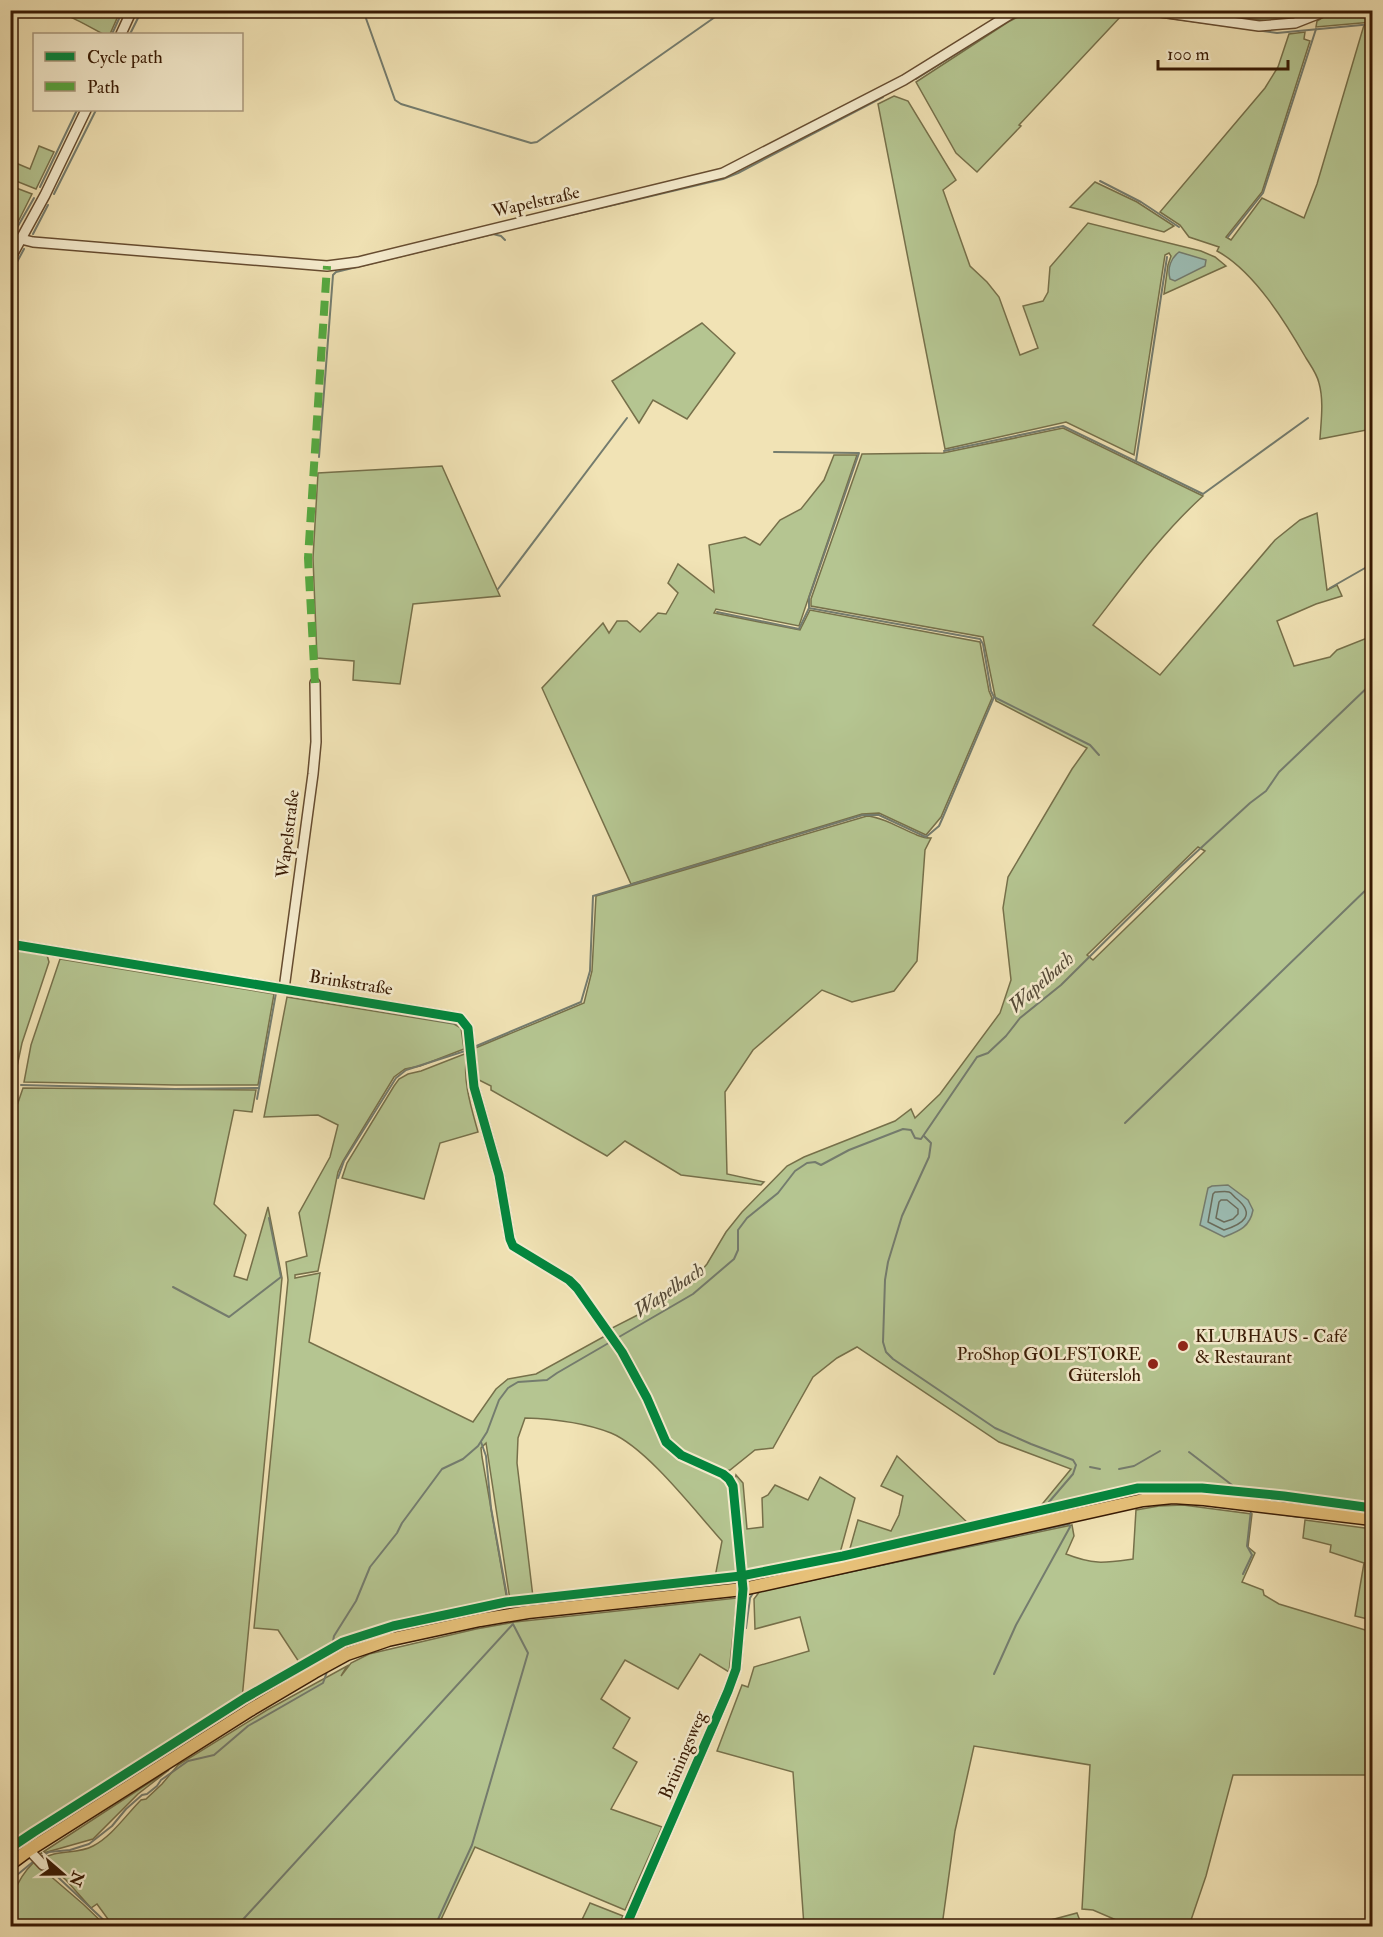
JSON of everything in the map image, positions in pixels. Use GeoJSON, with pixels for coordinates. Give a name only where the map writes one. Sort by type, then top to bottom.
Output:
{"type":"FeatureCollection","features":[{"type":"Feature","properties":{"kind":"main road"},"geometry":{"type":"LineString","coordinates":[[10,1864],[314,1672],[347,1654],[388,1640],[528,1612],[743,1589],[1143,1500],[1173,1497],[1204,1499],[1372,1519]]}},
{"type":"Feature","properties":{"kind":"street"},"geometry":{"type":"LineString","coordinates":[[121,33],[132,10]]}},
{"type":"Feature","properties":{"kind":"street","name":"Wapelstraße"},"geometry":{"type":"LineString","coordinates":[[21,239],[33,242],[327,267],[358,262],[723,173],[904,80],[1017,10]]}},
{"type":"Feature","properties":{"kind":"street"},"geometry":{"type":"LineString","coordinates":[[1146,10],[1259,26],[1295,23],[1328,10]]}},
{"type":"Feature","properties":{"kind":"street"},"geometry":{"type":"LineString","coordinates":[[10,259],[85,111]]}},
{"type":"Feature","properties":{"kind":"street","name":"Wapelstraße"},"geometry":{"type":"LineString","coordinates":[[284,989],[313,774],[316,742],[315,683]]}},
{"type":"Feature","properties":{"kind":"street","name":"Brinkstraße"},"geometry":{"type":"LineString","coordinates":[[10,944],[460,1018],[468,1028],[474,1087],[499,1175],[510,1239]]}},
{"type":"Feature","properties":{"kind":"street","name":"Brüningsweg"},"geometry":{"type":"LineString","coordinates":[[626,1926],[736,1669],[743,1589]]}},
{"type":"Feature","properties":{"kind":"street"},"geometry":{"type":"LineString","coordinates":[[29,1850],[43,1865]]}},
{"type":"Feature","properties":{"kind":"green space"},"geometry":{"type":"Polygon","coordinates":[[[1039,10],[1110,10],[1124,13],[977,172],[956,153],[916,82],[1008,22],[1039,10]]]}},
{"type":"Feature","properties":{"kind":"green space"},"geometry":{"type":"Polygon","coordinates":[[[10,11],[81,11],[118,16],[110,33],[101,33],[59,13],[40,13],[11,19],[10,11]]]}},
{"type":"Feature","properties":{"kind":"green space"},"geometry":{"type":"Polygon","coordinates":[[[1178,11],[1314,11],[1275,21],[1178,11]]]}},
{"type":"Feature","properties":{"kind":"green space"},"geometry":{"type":"Polygon","coordinates":[[[1333,11],[1372,11],[1372,22],[1316,27],[1317,21],[1333,11]]]}},
{"type":"Feature","properties":{"kind":"green space"},"geometry":{"type":"Polygon","coordinates":[[[1364,25],[1372,25],[1372,429],[1320,439],[1322,404],[1318,380],[1279,314],[1244,271],[1217,251],[1219,247],[1189,237],[1180,225],[1160,212],[1265,88],[1278,67],[1289,34],[1305,32],[1304,39],[1310,41],[1262,192],[1226,237],[1231,240],[1262,198],[1304,218],[1317,184],[1364,25]]]}},
{"type":"Feature","properties":{"kind":"green space"},"geometry":{"type":"Polygon","coordinates":[[[894,96],[908,101],[956,180],[943,190],[970,266],[999,297],[1020,355],[1038,348],[1023,306],[1043,301],[1048,292],[1050,267],[1088,223],[1201,251],[1215,257],[1226,266],[1164,294],[1171,256],[1169,253],[1165,255],[1134,455],[1066,422],[945,449],[878,104],[894,96]]]}},
{"type":"Feature","properties":{"kind":"green space"},"geometry":{"type":"Polygon","coordinates":[[[39,146],[54,152],[36,189],[11,179],[11,161],[30,169],[39,146]]]}},
{"type":"Feature","properties":{"kind":"green space"},"geometry":{"type":"Polygon","coordinates":[[[1095,182],[1137,202],[1174,226],[1164,232],[1070,207],[1095,182]]]}},
{"type":"Feature","properties":{"kind":"green space"},"geometry":{"type":"Polygon","coordinates":[[[10,186],[32,194],[11,236],[10,186]]]}},
{"type":"Feature","properties":{"kind":"green space"},"geometry":{"type":"Polygon","coordinates":[[[702,323],[735,353],[687,419],[653,400],[639,423],[612,381],[702,323]]]}},
{"type":"Feature","properties":{"kind":"green space"},"geometry":{"type":"Polygon","coordinates":[[[1063,428],[1203,496],[1159,542],[1093,625],[1160,675],[1275,540],[1300,520],[1317,513],[1327,590],[1337,585],[1342,596],[1316,604],[1277,621],[1294,666],[1330,657],[1337,650],[1372,636],[1372,1505],[1203,1484],[1138,1484],[1039,1508],[1071,1469],[999,1442],[857,1347],[837,1358],[813,1377],[773,1448],[755,1450],[726,1471],[685,1454],[668,1441],[649,1395],[612,1328],[665,1301],[694,1279],[707,1264],[726,1232],[742,1212],[787,1166],[895,1121],[911,1109],[915,1118],[940,1094],[1000,1013],[1011,980],[1003,908],[1008,877],[1072,769],[1087,748],[996,701],[983,637],[811,606],[811,599],[862,454],[943,453],[1063,428]],[[1198,847],[1087,955],[1093,960],[1205,851],[1198,847]]]}},
{"type":"Feature","properties":{"kind":"green space"},"geometry":{"type":"Polygon","coordinates":[[[834,455],[857,455],[799,626],[716,609],[714,613],[800,630],[810,610],[980,642],[992,698],[941,817],[926,835],[879,813],[862,814],[631,884],[542,688],[603,623],[609,633],[617,621],[627,621],[640,632],[658,613],[666,614],[678,593],[668,583],[678,564],[714,592],[709,545],[745,537],[760,545],[780,520],[801,509],[824,480],[834,455]]]}},
{"type":"Feature","properties":{"kind":"green space"},"geometry":{"type":"Polygon","coordinates":[[[442,466],[500,596],[413,604],[400,684],[353,680],[354,661],[317,658],[313,558],[318,473],[442,466]]]}},
{"type":"Feature","properties":{"kind":"green space"},"geometry":{"type":"Polygon","coordinates":[[[867,816],[931,838],[925,850],[917,961],[894,991],[852,1002],[822,990],[753,1050],[725,1092],[727,1174],[764,1182],[761,1185],[681,1175],[625,1141],[607,1156],[491,1090],[491,1086],[475,1078],[473,1049],[584,1003],[592,971],[596,896],[867,816]]]}},
{"type":"Feature","properties":{"kind":"green space"},"geometry":{"type":"Polygon","coordinates":[[[11,949],[47,955],[49,962],[22,1043],[11,1095],[11,949]]]}},
{"type":"Feature","properties":{"kind":"green space"},"geometry":{"type":"Polygon","coordinates":[[[60,959],[274,994],[258,1085],[24,1082],[31,1045],[60,959]]]}},
{"type":"Feature","properties":{"kind":"green space"},"geometry":{"type":"Polygon","coordinates":[[[287,997],[454,1024],[461,1028],[464,1049],[420,1066],[405,1069],[394,1077],[343,1161],[338,1172],[318,1271],[295,1275],[295,1278],[320,1273],[309,1342],[473,1422],[496,1389],[508,1379],[536,1374],[605,1336],[620,1354],[644,1396],[663,1443],[676,1455],[720,1475],[730,1487],[738,1574],[715,1577],[722,1541],[670,1481],[625,1441],[611,1433],[579,1424],[525,1418],[518,1438],[517,1463],[533,1597],[510,1600],[486,1443],[481,1448],[482,1457],[507,1600],[373,1629],[323,1649],[299,1662],[278,1630],[254,1628],[288,1280],[286,1262],[307,1256],[299,1213],[330,1157],[338,1125],[318,1115],[264,1117],[287,997]]]}},
{"type":"Feature","properties":{"kind":"green space"},"geometry":{"type":"Polygon","coordinates":[[[467,1053],[466,1083],[478,1132],[440,1143],[424,1199],[342,1178],[347,1163],[399,1079],[467,1053]]]}},
{"type":"Feature","properties":{"kind":"green space"},"geometry":{"type":"Polygon","coordinates":[[[23,1088],[256,1090],[252,1112],[234,1110],[214,1204],[246,1235],[234,1276],[247,1280],[268,1207],[282,1278],[242,1699],[11,1847],[10,1126],[23,1088]]]}},
{"type":"Feature","properties":{"kind":"green space"},"geometry":{"type":"Polygon","coordinates":[[[897,1456],[969,1524],[849,1552],[858,1520],[891,1531],[899,1515],[903,1496],[881,1486],[897,1456]]]}},
{"type":"Feature","properties":{"kind":"green space"},"geometry":{"type":"Polygon","coordinates":[[[736,1475],[743,1483],[747,1529],[763,1527],[762,1498],[768,1495],[775,1485],[808,1500],[820,1477],[855,1498],[840,1553],[744,1572],[738,1498],[734,1485],[736,1475]]]}},
{"type":"Feature","properties":{"kind":"green space"},"geometry":{"type":"Polygon","coordinates":[[[1183,1505],[1252,1514],[1248,1547],[1255,1553],[1242,1582],[1263,1590],[1264,1595],[1279,1604],[1372,1632],[1372,1775],[1233,1775],[1206,1876],[1189,1926],[1130,1926],[1093,1910],[1082,1909],[1090,1765],[974,1746],[955,1831],[942,1926],[804,1926],[793,1772],[717,1751],[742,1685],[748,1687],[754,1667],[809,1651],[800,1617],[755,1629],[754,1599],[760,1591],[1072,1525],[1074,1536],[1066,1554],[1099,1562],[1133,1559],[1136,1510],[1183,1505]]]}},
{"type":"Feature","properties":{"kind":"green space"},"geometry":{"type":"Polygon","coordinates":[[[1305,1520],[1372,1529],[1372,1620],[1355,1616],[1364,1563],[1330,1552],[1331,1545],[1303,1538],[1305,1520]]]}},
{"type":"Feature","properties":{"kind":"green space"},"geometry":{"type":"Polygon","coordinates":[[[737,1598],[729,1672],[700,1654],[678,1689],[625,1660],[601,1699],[630,1718],[613,1748],[637,1762],[611,1809],[662,1827],[625,1910],[475,1847],[438,1926],[113,1926],[97,1904],[91,1908],[66,1880],[42,1859],[54,1854],[87,1849],[100,1842],[141,1800],[146,1799],[162,1784],[178,1765],[267,1710],[347,1666],[341,1676],[351,1663],[369,1654],[515,1622],[737,1598]]]}},
{"type":"Feature","properties":{"kind":"green space"},"geometry":{"type":"Polygon","coordinates":[[[169,1770],[138,1794],[93,1839],[40,1854],[169,1770]]]}},
{"type":"Feature","properties":{"kind":"green space"},"geometry":{"type":"Polygon","coordinates":[[[34,1862],[106,1926],[11,1926],[11,1908],[15,1892],[27,1869],[34,1862]]]}},
{"type":"Feature","properties":{"kind":"green space"},"geometry":{"type":"Polygon","coordinates":[[[590,1903],[623,1916],[618,1926],[579,1926],[590,1903]]]}},
{"type":"Feature","properties":{"kind":"green space"},"geometry":{"type":"Polygon","coordinates":[[[1077,1913],[1082,1926],[1029,1926],[1032,1925],[1077,1913]]]}},
{"type":"Feature","properties":{"kind":"water"},"geometry":{"type":"Polygon","coordinates":[[[1179,252],[1206,260],[1205,266],[1175,281],[1170,279],[1170,264],[1179,252]]]}},
{"type":"Feature","properties":{"kind":"water"},"geometry":{"type":"Polygon","coordinates":[[[1228,1185],[1248,1200],[1253,1210],[1246,1224],[1224,1237],[1200,1225],[1208,1188],[1228,1185]]]}},
{"type":"Feature","properties":{"kind":"waterway"},"geometry":{"type":"LineString","coordinates":[[112,33],[123,10]]}},
{"type":"Feature","properties":{"kind":"waterway"},"geometry":{"type":"LineString","coordinates":[[130,33],[142,10]]}},
{"type":"Feature","properties":{"kind":"waterway"},"geometry":{"type":"LineString","coordinates":[[363,10],[395,100],[401,104],[531,143],[537,142],[725,10]]}},
{"type":"Feature","properties":{"kind":"waterway"},"geometry":{"type":"LineString","coordinates":[[1013,18],[1033,10]]}},
{"type":"Feature","properties":{"kind":"waterway"},"geometry":{"type":"LineString","coordinates":[[1119,10],[1147,14]]}},
{"type":"Feature","properties":{"kind":"waterway"},"geometry":{"type":"LineString","coordinates":[[1161,17],[1277,33],[1372,24]]}},
{"type":"Feature","properties":{"kind":"waterway"},"geometry":{"type":"LineString","coordinates":[[1228,237],[1263,193],[1316,29]]}},
{"type":"Feature","properties":{"kind":"waterway"},"geometry":{"type":"LineString","coordinates":[[916,79],[975,42]]}},
{"type":"Feature","properties":{"kind":"waterway"},"geometry":{"type":"LineString","coordinates":[[516,228],[723,179],[883,97]]}},
{"type":"Feature","properties":{"kind":"waterway"},"geometry":{"type":"LineString","coordinates":[[40,187],[77,111]]}},
{"type":"Feature","properties":{"kind":"waterway"},"geometry":{"type":"LineString","coordinates":[[54,194],[96,111]]}},
{"type":"Feature","properties":{"kind":"waterway"},"geometry":{"type":"LineString","coordinates":[[1100,181],[1141,202],[1179,227]]}},
{"type":"Feature","properties":{"kind":"waterway"},"geometry":{"type":"LineString","coordinates":[[10,240],[34,198]]}},
{"type":"Feature","properties":{"kind":"waterway"},"geometry":{"type":"LineString","coordinates":[[33,234],[48,205]]}},
{"type":"Feature","properties":{"kind":"waterway"},"geometry":{"type":"LineString","coordinates":[[319,457],[333,275],[336,272],[493,234],[505,240]]}},
{"type":"Feature","properties":{"kind":"waterway"},"geometry":{"type":"LineString","coordinates":[[10,275],[24,249]]}},
{"type":"Feature","properties":{"kind":"waterway"},"geometry":{"type":"LineString","coordinates":[[1136,461],[1167,257]]}},
{"type":"Feature","properties":{"kind":"waterway"},"geometry":{"type":"LineString","coordinates":[[498,589],[627,418]]}},
{"type":"Feature","properties":{"kind":"waterway"},"geometry":{"type":"LineString","coordinates":[[944,451],[1063,426],[1203,494],[1308,418]]}},
{"type":"Feature","properties":{"kind":"waterway"},"geometry":{"type":"LineString","coordinates":[[774,452],[859,453],[809,598],[809,608],[980,639],[994,697],[1090,745],[1099,755]]}},
{"type":"Feature","properties":{"kind":"waterway"},"geometry":{"type":"LineString","coordinates":[[1330,588],[1372,564]]}},
{"type":"Feature","properties":{"kind":"waterway"},"geometry":{"type":"LineString","coordinates":[[717,612],[799,629],[809,608]]}},
{"type":"Feature","properties":{"kind":"waterway","name":"Wapelbach"},"geometry":{"type":"LineString","coordinates":[[330,1657],[334,1636],[356,1601],[370,1567],[442,1469],[463,1459],[478,1446],[487,1432],[499,1400],[508,1388],[518,1382],[547,1380],[693,1294],[734,1259],[738,1250],[738,1230],[747,1218],[778,1193],[795,1171],[807,1163],[815,1162],[821,1165],[849,1150],[903,1129],[911,1130],[915,1138],[921,1139],[977,1057],[988,1053],[1006,1036],[1020,1018],[1061,985],[1179,868],[1266,791],[1279,772],[1372,683]]}},
{"type":"Feature","properties":{"kind":"waterway"},"geometry":{"type":"LineString","coordinates":[[474,1047],[581,1002],[590,971],[593,896],[863,815],[879,815],[926,837],[939,826],[994,697]]}},
{"type":"Feature","properties":{"kind":"waterway"},"geometry":{"type":"LineString","coordinates":[[1125,1123],[1372,884]]}},
{"type":"Feature","properties":{"kind":"waterway"},"geometry":{"type":"LineString","coordinates":[[257,1099],[276,993]]}},
{"type":"Feature","properties":{"kind":"waterway"},"geometry":{"type":"LineString","coordinates":[[289,995],[459,1024],[463,1030],[465,1051]]}},
{"type":"Feature","properties":{"kind":"waterway"},"geometry":{"type":"LineString","coordinates":[[338,1178],[344,1161],[396,1078],[406,1070],[465,1051]]}},
{"type":"Feature","properties":{"kind":"waterway"},"geometry":{"type":"LineString","coordinates":[[21,1085],[175,1089],[259,1088]]}},
{"type":"Feature","properties":{"kind":"waterway"},"geometry":{"type":"LineString","coordinates":[[924,1136],[931,1143],[929,1157],[902,1216],[888,1262],[885,1280],[883,1342],[886,1352],[995,1428],[1073,1460],[1076,1465],[1073,1474],[1049,1502]]}},
{"type":"Feature","properties":{"kind":"waterway"},"geometry":{"type":"LineString","coordinates":[[173,1287],[229,1317],[281,1277],[269,1218]]}},
{"type":"Feature","properties":{"kind":"waterway"},"geometry":{"type":"LineString","coordinates":[[481,1442],[486,1456],[491,1508],[507,1596]]}},
{"type":"Feature","properties":{"kind":"waterway"},"geometry":{"type":"LineString","coordinates":[[1119,1469],[1134,1466],[1160,1451]]}},
{"type":"Feature","properties":{"kind":"waterway"},"geometry":{"type":"LineString","coordinates":[[1189,1452],[1232,1485]]}},
{"type":"Feature","properties":{"kind":"waterway"},"geometry":{"type":"LineString","coordinates":[[1090,1467],[1100,1469]]}},
{"type":"Feature","properties":{"kind":"waterway"},"geometry":{"type":"LineString","coordinates":[[748,1580],[1107,1500]]}},
{"type":"Feature","properties":{"kind":"waterway"},"geometry":{"type":"LineString","coordinates":[[1243,1574],[1252,1555],[1247,1546],[1251,1510]]}},
{"type":"Feature","properties":{"kind":"waterway"},"geometry":{"type":"LineString","coordinates":[[1264,1512],[1299,1517]]}},
{"type":"Feature","properties":{"kind":"waterway"},"geometry":{"type":"LineString","coordinates":[[746,1628],[750,1598],[753,1593],[1069,1524],[1070,1527],[1016,1625],[994,1674]]}},
{"type":"Feature","properties":{"kind":"waterway"},"geometry":{"type":"LineString","coordinates":[[237,1926],[513,1624],[528,1653],[472,1845],[435,1926]]}},
{"type":"Feature","properties":{"kind":"waterway","name":"Wapelbach"},"geometry":{"type":"LineString","coordinates":[[41,1857],[49,1852],[70,1850],[89,1844],[112,1826],[126,1809],[157,1786],[161,1780],[188,1761],[214,1755],[248,1726],[323,1683],[328,1669]]}},
{"type":"Feature","properties":{"kind":"waterway","name":"Wapelbach"},"geometry":{"type":"LineString","coordinates":[[10,1891],[17,1875],[34,1861]]}},
{"type":"Feature","properties":{"kind":"waterway"},"geometry":{"type":"LineString","coordinates":[[45,1865],[110,1926]]}},
{"type":"Feature","properties":{"kind":"marked path"},"geometry":{"type":"LineString","coordinates":[[315,683],[308,558],[327,266]]}},
{"type":"Feature","properties":{"kind":"cycle path"},"geometry":{"type":"LineString","coordinates":[[10,944],[460,1018],[468,1028],[474,1087],[499,1175],[513,1246],[569,1280],[577,1288],[622,1352],[647,1398],[666,1442],[681,1455],[723,1474],[733,1486],[743,1589],[736,1669],[626,1926]]}},
{"type":"Feature","properties":{"kind":"cycle path"},"geometry":{"type":"LineString","coordinates":[[10,1848],[245,1698],[343,1642],[393,1626],[506,1602],[741,1576],[843,1556],[1138,1488],[1202,1488],[1372,1508]]}},
{"type":"Feature","properties":{"kind":"place","name":"KLUBHAUS - Café & Restaurant"},"geometry":{"type":"Point","coordinates":[1183,1346]}},
{"type":"Feature","properties":{"kind":"place","name":"ProShop GOLFSTORE Gütersloh"},"geometry":{"type":"Point","coordinates":[1153,1364]}}]}
